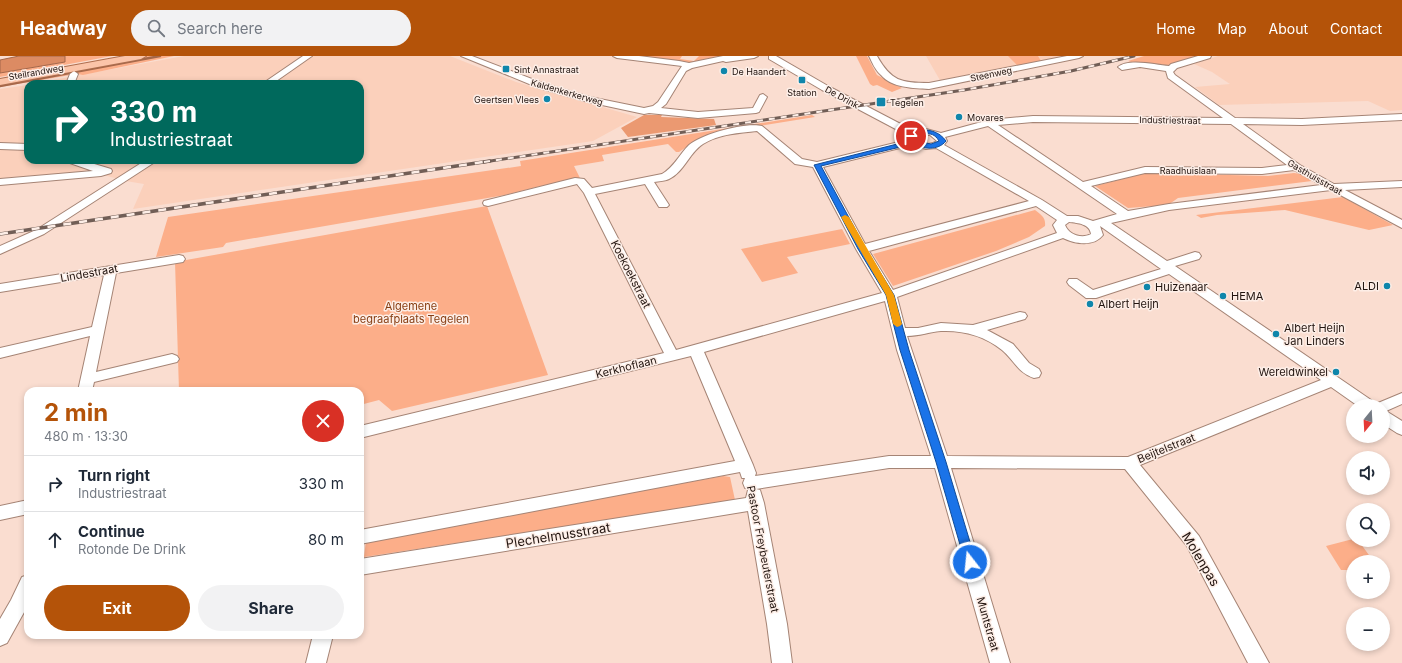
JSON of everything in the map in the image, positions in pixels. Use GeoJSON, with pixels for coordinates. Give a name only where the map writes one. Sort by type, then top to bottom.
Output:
{"type":"FeatureCollection","features":[{"type":"Feature","properties":{"kind":"main road","name":"Steilrandweg"},"geometry":{"type":"LineString","coordinates":[[0,78],[119,56]]}},
{"type":"Feature","properties":{"kind":"main road","name":"Steilrandweg"},"geometry":{"type":"LineString","coordinates":[[0,82],[141,56]]}},
{"type":"Feature","properties":{"kind":"street"},"geometry":{"type":"LineString","coordinates":[[272,80],[308,56]]}},
{"type":"Feature","properties":{"kind":"street","name":"Kaldenkerkerweg"},"geometry":{"type":"LineString","coordinates":[[465,56],[542,86],[639,111],[650,110],[698,115],[756,110],[763,97]]}},
{"type":"Feature","properties":{"kind":"street"},"geometry":{"type":"LineString","coordinates":[[617,56],[679,63],[689,66]]}},
{"type":"Feature","properties":{"kind":"street"},"geometry":{"type":"LineString","coordinates":[[650,110],[661,104],[680,72],[689,66],[734,56]]}},
{"type":"Feature","properties":{"kind":"street"},"geometry":{"type":"LineString","coordinates":[[704,63],[754,56],[763,58],[774,57]]}},
{"type":"Feature","properties":{"kind":"street","name":"Steenweg"},"geometry":{"type":"LineString","coordinates":[[873,56],[882,72],[888,77],[902,83],[920,86],[939,85],[1079,56]]}},
{"type":"Feature","properties":{"kind":"street"},"geometry":{"type":"LineString","coordinates":[[1122,66],[1140,65],[1170,69],[1207,56]]}},
{"type":"Feature","properties":{"kind":"street","name":"De Drink"},"geometry":{"type":"LineString","coordinates":[[774,57],[913,138]]}},
{"type":"Feature","properties":{"kind":"street","name":"Gasthuisstraat"},"geometry":{"type":"LineString","coordinates":[[1170,69],[1169,72],[1171,76],[1296,167],[1402,224]]}},
{"type":"Feature","properties":{"kind":"street"},"geometry":{"type":"LineString","coordinates":[[72,80],[74,74]]}},
{"type":"Feature","properties":{"kind":"street","name":"Industriestraat"},"geometry":{"type":"LineString","coordinates":[[938,141],[989,123],[1033,119],[1339,122],[1402,117]]}},
{"type":"Feature","properties":{"kind":"street"},"geometry":{"type":"LineString","coordinates":[[989,123],[1126,215]]}},
{"type":"Feature","properties":{"kind":"street"},"geometry":{"type":"LineString","coordinates":[[488,203],[575,181],[580,181],[589,192],[666,177],[675,172],[691,148],[700,141],[717,135],[759,128],[799,162],[817,165],[913,138],[926,132],[1065,220],[1078,220],[1097,223],[1167,268],[1359,399]]}},
{"type":"Feature","properties":{"kind":"street"},"geometry":{"type":"LineString","coordinates":[[913,138],[926,146],[938,141]]}},
{"type":"Feature","properties":{"kind":"street"},"geometry":{"type":"LineString","coordinates":[[0,146],[24,145]]}},
{"type":"Feature","properties":{"kind":"street"},"geometry":{"type":"LineString","coordinates":[[84,164],[122,176],[123,178]]}},
{"type":"Feature","properties":{"kind":"street"},"geometry":{"type":"LineString","coordinates":[[0,250],[49,227],[120,183],[123,178],[129,176],[147,164]]}},
{"type":"Feature","properties":{"kind":"street","name":"Muntstraat"},"geometry":{"type":"LineString","coordinates":[[817,165],[862,249],[890,295],[1000,663]]}},
{"type":"Feature","properties":{"kind":"street","name":"Raadhuislaan"},"geometry":{"type":"LineString","coordinates":[[1083,185],[1145,170],[1262,171],[1296,167]]}},
{"type":"Feature","properties":{"kind":"street"},"geometry":{"type":"LineString","coordinates":[[0,182],[101,174],[107,171]]}},
{"type":"Feature","properties":{"kind":"street"},"geometry":{"type":"LineString","coordinates":[[648,181],[663,205]]}},
{"type":"Feature","properties":{"kind":"street"},"geometry":{"type":"LineString","coordinates":[[1097,223],[1126,215],[1169,207],[1333,187],[1402,184]]}},
{"type":"Feature","properties":{"kind":"street","name":"Koekoekstraat"},"geometry":{"type":"LineString","coordinates":[[589,192],[672,355]]}},
{"type":"Feature","properties":{"kind":"street"},"geometry":{"type":"LineString","coordinates":[[862,249],[1038,202]]}},
{"type":"Feature","properties":{"kind":"street"},"geometry":{"type":"LineString","coordinates":[[1065,220],[1059,225],[1061,231],[1081,240],[1092,239],[1098,233],[1096,230],[1097,223]]}},
{"type":"Feature","properties":{"kind":"street"},"geometry":{"type":"LineString","coordinates":[[890,295],[1065,234]]}},
{"type":"Feature","properties":{"kind":"street"},"geometry":{"type":"LineString","coordinates":[[1073,282],[1091,295],[1167,268],[1195,256]]}},
{"type":"Feature","properties":{"kind":"street","name":"Lindestraat"},"geometry":{"type":"LineString","coordinates":[[0,288],[179,259]]}},
{"type":"Feature","properties":{"kind":"street"},"geometry":{"type":"LineString","coordinates":[[111,269],[86,385],[172,359]]}},
{"type":"Feature","properties":{"kind":"street","name":"Kerkhoflaan"},"geometry":{"type":"LineString","coordinates":[[364,431],[696,350],[890,295]]}},
{"type":"Feature","properties":{"kind":"street"},"geometry":{"type":"LineString","coordinates":[[900,332],[918,332],[941,327],[973,329],[1020,316]]}},
{"type":"Feature","properties":{"kind":"street"},"geometry":{"type":"LineString","coordinates":[[973,329],[1004,344],[1013,352],[1019,362],[1034,373]]}},
{"type":"Feature","properties":{"kind":"street"},"geometry":{"type":"LineString","coordinates":[[0,353],[98,330]]}},
{"type":"Feature","properties":{"kind":"street","name":"Pastoor Freybeuterstraat"},"geometry":{"type":"LineString","coordinates":[[696,350],[751,483],[756,503],[777,624],[782,663]]}},
{"type":"Feature","properties":{"kind":"street","name":"Beijtelstraat"},"geometry":{"type":"LineString","coordinates":[[941,462],[1129,463],[1332,381]]}},
{"type":"Feature","properties":{"kind":"street"},"geometry":{"type":"LineString","coordinates":[[1390,404],[1402,398]]}},
{"type":"Feature","properties":{"kind":"street"},"geometry":{"type":"LineString","coordinates":[[1390,421],[1402,429]]}},
{"type":"Feature","properties":{"kind":"street"},"geometry":{"type":"LineString","coordinates":[[751,483],[889,462],[941,462]]}},
{"type":"Feature","properties":{"kind":"street","name":"Molenpas"},"geometry":{"type":"LineString","coordinates":[[1129,463],[1193,541],[1259,663]]}},
{"type":"Feature","properties":{"kind":"street"},"geometry":{"type":"LineString","coordinates":[[364,536],[745,466]]}},
{"type":"Feature","properties":{"kind":"street","name":"Plechelmusstraat"},"geometry":{"type":"LineString","coordinates":[[364,566],[756,503]]}},
{"type":"Feature","properties":{"kind":"street"},"geometry":{"type":"LineString","coordinates":[[0,513],[24,508]]}},
{"type":"Feature","properties":{"kind":"street"},"geometry":{"type":"LineString","coordinates":[[0,637],[23,606]]}},
{"type":"Feature","properties":{"kind":"street"},"geometry":{"type":"LineString","coordinates":[[316,663],[322,639]]}},
{"type":"Feature","properties":{"kind":"shaded area"},"geometry":{"type":"Polygon","coordinates":[[[19,56],[65,56],[65,62],[0,73],[0,60],[19,56]]]}},
{"type":"Feature","properties":{"kind":"shaded area"},"geometry":{"type":"Polygon","coordinates":[[[184,56],[450,56],[516,82],[637,117],[593,141],[133,209],[144,184],[92,172],[0,180],[0,89],[24,86],[24,164],[364,164],[364,80],[53,80],[184,56]]]}},
{"type":"Feature","properties":{"kind":"shaded area"},"geometry":{"type":"Polygon","coordinates":[[[926,56],[1069,56],[941,82],[926,56]]]}},
{"type":"Feature","properties":{"kind":"shaded area"},"geometry":{"type":"Polygon","coordinates":[[[1218,56],[1402,56],[1402,110],[1390,111],[1368,101],[1219,105],[1195,87],[1230,84],[1212,72],[1194,64],[1218,56]]]}},
{"type":"Feature","properties":{"kind":"shaded area"},"geometry":{"type":"Polygon","coordinates":[[[644,115],[714,119],[716,125],[628,137],[621,128],[644,115]]]}},
{"type":"Feature","properties":{"kind":"green space"},"geometry":{"type":"Polygon","coordinates":[[[65,56],[112,56],[0,77],[0,73],[65,62],[65,56]]]}},
{"type":"Feature","properties":{"kind":"green space"},"geometry":{"type":"Polygon","coordinates":[[[145,56],[174,56],[83,75],[76,74],[41,80],[24,80],[24,83],[0,87],[0,83],[145,56]]]}},
{"type":"Feature","properties":{"kind":"green space"},"geometry":{"type":"Polygon","coordinates":[[[635,56],[682,56],[680,59],[694,61],[699,56],[720,56],[688,63],[635,56]]]}},
{"type":"Feature","properties":{"kind":"green space"},"geometry":{"type":"Polygon","coordinates":[[[856,56],[867,56],[877,75],[902,88],[892,92],[877,85],[873,86],[870,84],[856,56]]]}},
{"type":"Feature","properties":{"kind":"green space"},"geometry":{"type":"Polygon","coordinates":[[[1008,56],[1038,56],[1041,61],[1019,67],[1008,56]]]}},
{"type":"Feature","properties":{"kind":"green space"},"geometry":{"type":"Polygon","coordinates":[[[1144,56],[1197,56],[1165,66],[1161,64],[1134,63],[1128,61],[1144,56]]]}},
{"type":"Feature","properties":{"kind":"green space"},"geometry":{"type":"Polygon","coordinates":[[[812,115],[815,117],[703,136],[679,152],[676,152],[668,144],[602,155],[604,161],[574,166],[580,178],[505,195],[226,243],[223,247],[156,257],[168,217],[521,166],[520,161],[812,115]]]}},
{"type":"Feature","properties":{"kind":"green space"},"geometry":{"type":"Polygon","coordinates":[[[1294,173],[1301,174],[1312,181],[1178,198],[1168,205],[1128,208],[1095,186],[1142,174],[1268,176],[1294,173]]]}},
{"type":"Feature","properties":{"kind":"green space"},"geometry":{"type":"Polygon","coordinates":[[[1343,197],[1393,225],[1369,230],[1285,210],[1217,215],[1201,218],[1196,215],[1343,197]]]}},
{"type":"Feature","properties":{"kind":"green space","name":"Algemene begraafplaats Tegelen"},"geometry":{"type":"Polygon","coordinates":[[[487,206],[548,375],[392,411],[379,400],[364,404],[364,387],[179,387],[175,262],[487,206]]]}},
{"type":"Feature","properties":{"kind":"green space"},"geometry":{"type":"Polygon","coordinates":[[[1035,210],[1044,218],[1045,226],[1029,237],[996,251],[893,286],[873,254],[1035,210]]]}},
{"type":"Feature","properties":{"kind":"green space"},"geometry":{"type":"Polygon","coordinates":[[[842,229],[850,244],[787,257],[798,273],[762,282],[741,249],[842,229]]]}},
{"type":"Feature","properties":{"kind":"green space"},"geometry":{"type":"Polygon","coordinates":[[[723,476],[730,477],[735,500],[730,502],[364,557],[366,541],[723,476]]]}},
{"type":"Feature","properties":{"kind":"green space"},"geometry":{"type":"Polygon","coordinates":[[[1346,541],[1346,547],[1363,547],[1369,555],[1346,555],[1346,570],[1341,570],[1326,546],[1346,541]]]}},
{"type":"Feature","properties":{"kind":"waterway"},"geometry":{"type":"LineString","coordinates":[[32,80],[160,56]]}},
{"type":"Feature","properties":{"kind":"waterway"},"geometry":{"type":"LineString","coordinates":[[0,86],[24,82]]}},
{"type":"Feature","properties":{"kind":"railway"},"geometry":{"type":"LineString","coordinates":[[484,162],[964,90],[1071,71],[1134,56]]}},
{"type":"Feature","properties":{"kind":"railway"},"geometry":{"type":"LineString","coordinates":[[0,234],[490,161]]}},
{"type":"Feature","properties":{"kind":"slow traffic"},"geometry":{"type":"LineString","coordinates":[[845,217],[862,249],[890,295],[897,324]]}},
{"type":"Feature","properties":{"kind":"place","name":"Sint Annastraat"},"geometry":{"type":"Point","coordinates":[506,69]}},
{"type":"Feature","properties":{"kind":"place","name":"De Haandert"},"geometry":{"type":"Point","coordinates":[724,71]}},
{"type":"Feature","properties":{"kind":"place","name":"Station"},"geometry":{"type":"Point","coordinates":[802,80]}},
{"type":"Feature","properties":{"kind":"place","name":"Geertsen Vlees"},"geometry":{"type":"Point","coordinates":[547,99]}},
{"type":"Feature","properties":{"kind":"place","name":"Tegelen"},"geometry":{"type":"Point","coordinates":[881,102]}},
{"type":"Feature","properties":{"kind":"place","name":"Movares"},"geometry":{"type":"Point","coordinates":[959,117]}},
{"type":"Feature","properties":{"kind":"place","name":"ALDI"},"geometry":{"type":"Point","coordinates":[1387,286]}},
{"type":"Feature","properties":{"kind":"place","name":"Huizenaar"},"geometry":{"type":"Point","coordinates":[1147,287]}},
{"type":"Feature","properties":{"kind":"place","name":"HEMA"},"geometry":{"type":"Point","coordinates":[1223,296]}},
{"type":"Feature","properties":{"kind":"place","name":"Albert Heijn"},"geometry":{"type":"Point","coordinates":[1090,304]}},
{"type":"Feature","properties":{"kind":"place","name":"Albert Heijn Jan Linders"},"geometry":{"type":"Point","coordinates":[1276,334]}},
{"type":"Feature","properties":{"kind":"place","name":"Wereldwinkel"},"geometry":{"type":"Point","coordinates":[1336,372]}},
{"type":"Feature","properties":{"kind":"route"},"geometry":{"type":"LineString","coordinates":[[911,136],[919,132],[930,132],[939,136],[942,139],[942,143],[934,146],[926,146],[913,142],[817,165],[862,249],[890,295],[904,350],[941,462],[970,562]]}}]}
